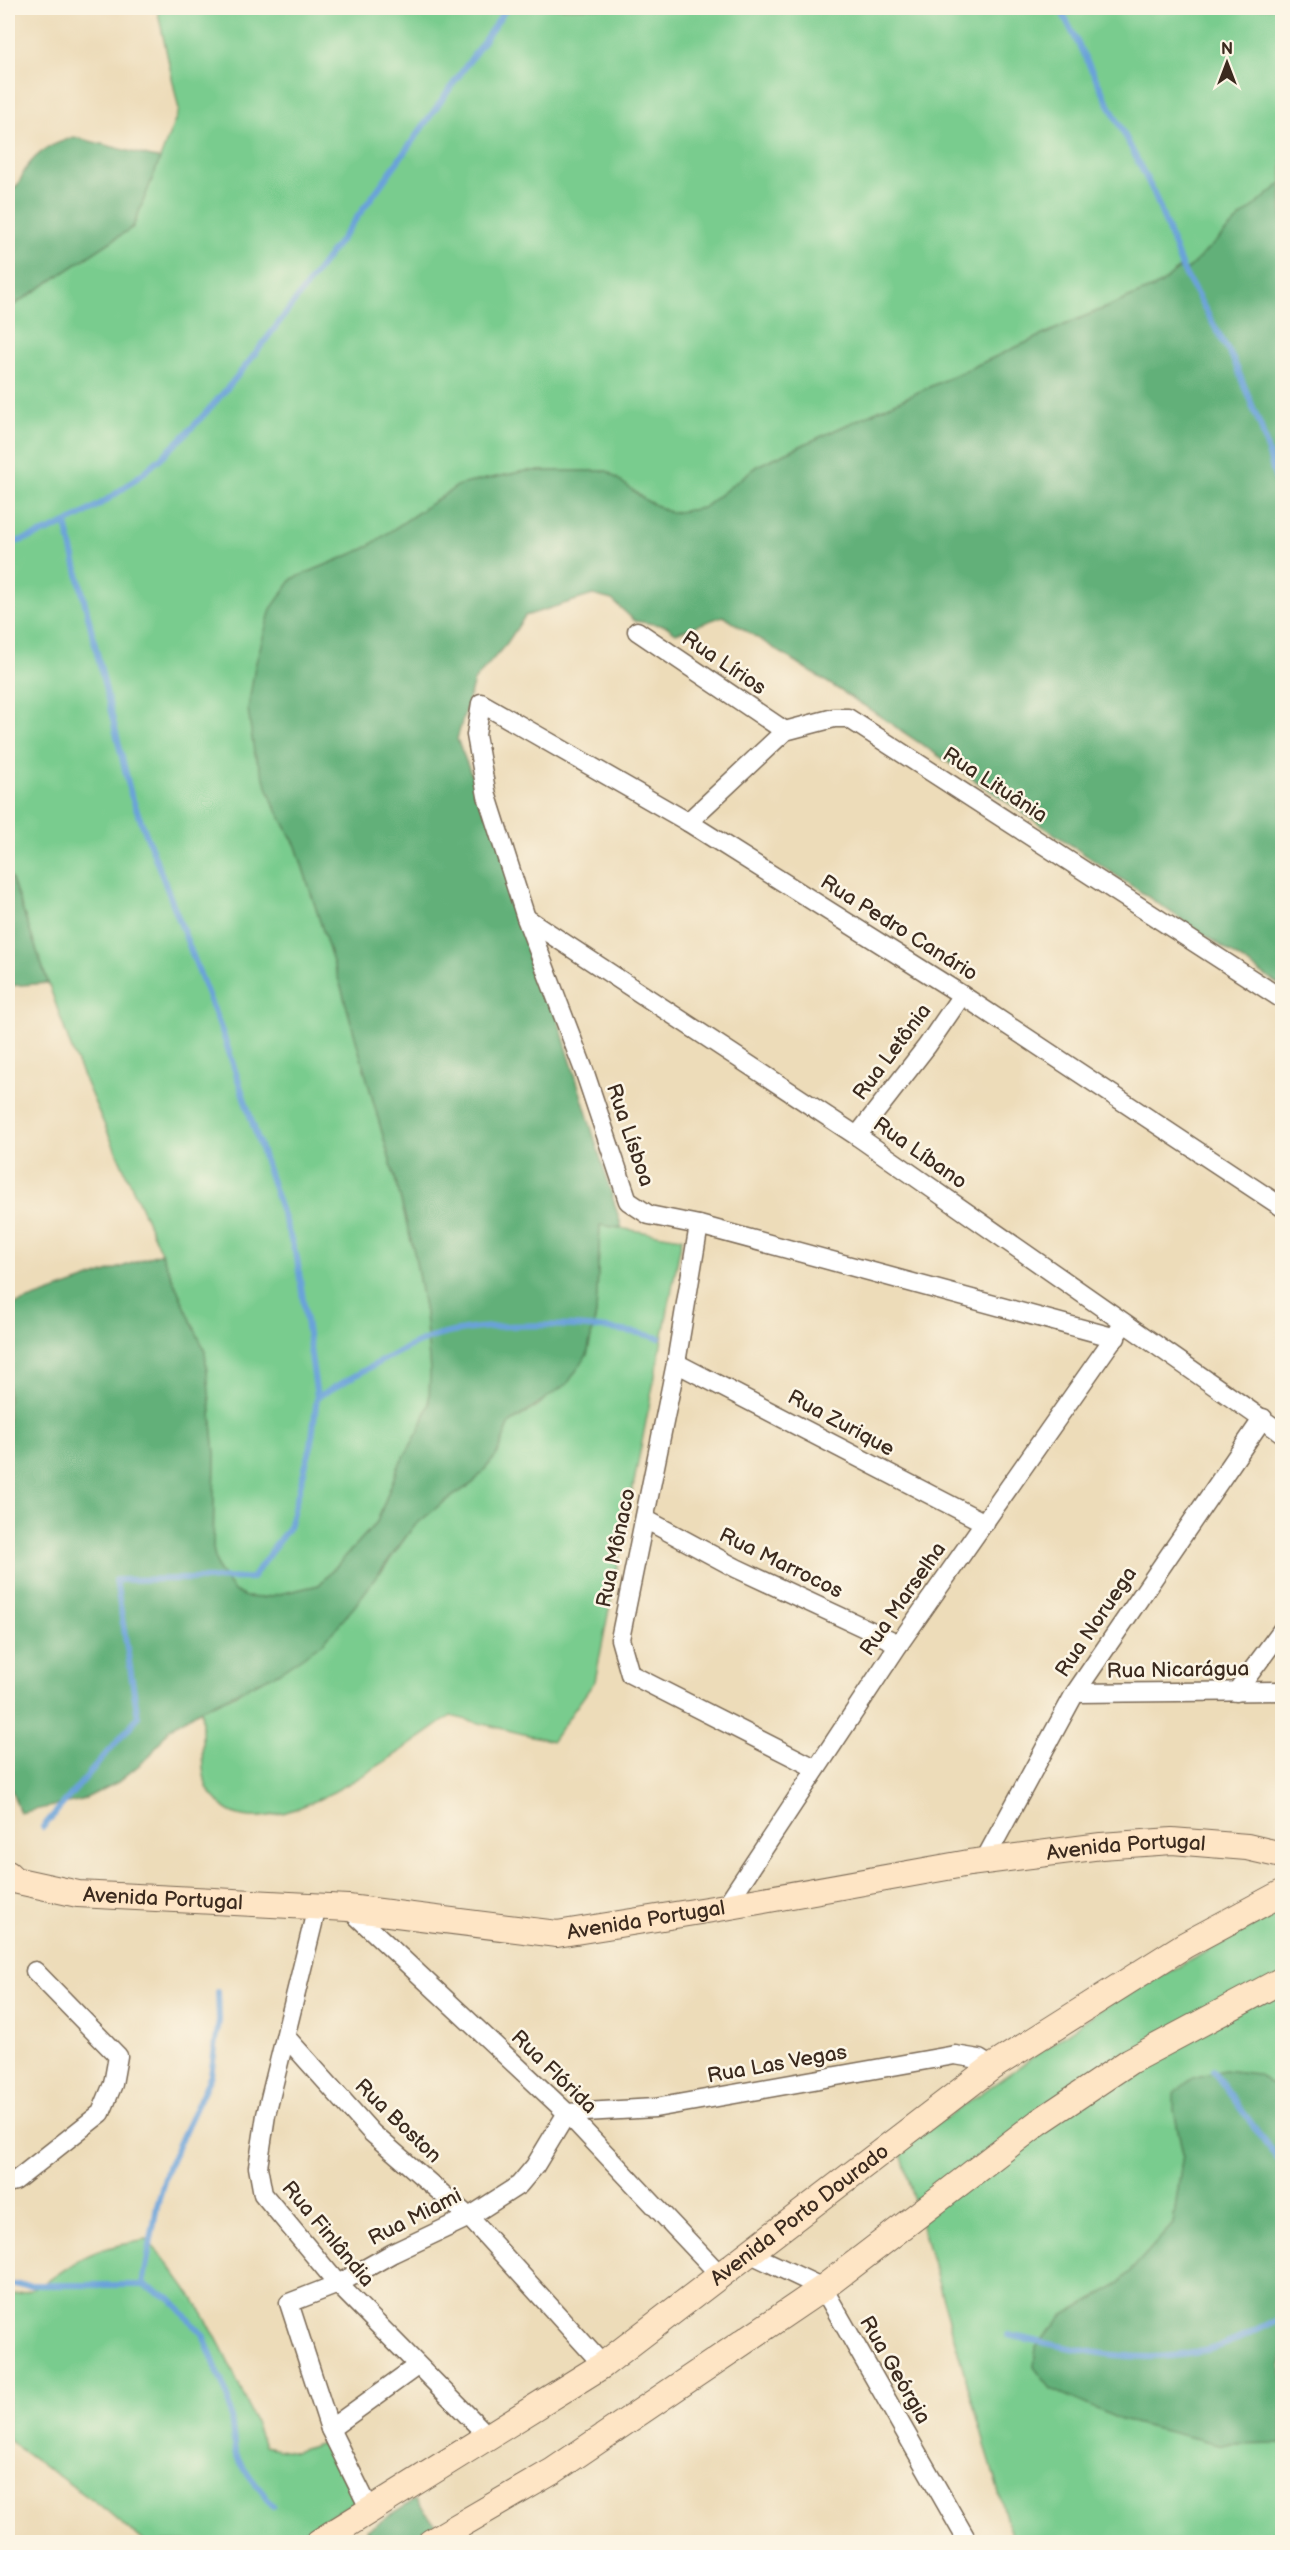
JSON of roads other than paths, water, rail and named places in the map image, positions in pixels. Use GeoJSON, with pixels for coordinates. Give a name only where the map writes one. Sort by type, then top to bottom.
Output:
{"type":"FeatureCollection","features":[{"type":"Feature","properties":{"kind":"street","name":"Rua Lírios"},"geometry":{"type":"LineString","coordinates":[[637,631],[785,731]]}},
{"type":"Feature","properties":{"kind":"street","name":"Rua Pedro Canário"},"geometry":{"type":"LineString","coordinates":[[481,703],[688,822],[962,994],[1282,1207]]}},
{"type":"Feature","properties":{"kind":"street","name":"Rua Lísboa"},"geometry":{"type":"LineString","coordinates":[[481,703],[476,735],[487,796],[526,918],[585,1072],[628,1201],[649,1215],[1120,1330]]}},
{"type":"Feature","properties":{"kind":"street","name":"Rua Lituânia"},"geometry":{"type":"LineString","coordinates":[[688,822],[785,731],[834,718],[857,722],[1282,999]]}},
{"type":"Feature","properties":{"kind":"street","name":"Rua Líbano"},"geometry":{"type":"LineString","coordinates":[[526,918],[856,1136],[1120,1330],[1263,1418],[1282,1433]]}},
{"type":"Feature","properties":{"kind":"street","name":"Rua Letônia"},"geometry":{"type":"LineString","coordinates":[[856,1136],[927,1046],[962,994]]}},
{"type":"Feature","properties":{"kind":"street","name":"Rua Mônaco"},"geometry":{"type":"LineString","coordinates":[[699,1226],[676,1363],[620,1639],[630,1674],[815,1768]]}},
{"type":"Feature","properties":{"kind":"street","name":"Rua Marselha"},"geometry":{"type":"LineString","coordinates":[[725,1907],[899,1644],[1120,1330]]}},
{"type":"Feature","properties":{"kind":"street","name":"Rua Zurique"},"geometry":{"type":"LineString","coordinates":[[676,1363],[985,1523]]}},
{"type":"Feature","properties":{"kind":"street","name":"Rua Noruega"},"geometry":{"type":"LineString","coordinates":[[984,1861],[1075,1693],[1263,1418]]}},
{"type":"Feature","properties":{"kind":"street","name":"Rua Marrocos"},"geometry":{"type":"LineString","coordinates":[[645,1519],[736,1568],[899,1644]]}},
{"type":"Feature","properties":{"kind":"street"},"geometry":{"type":"LineString","coordinates":[[1236,1692],[1282,1630]]}},
{"type":"Feature","properties":{"kind":"street","name":"Rua Nicarágua"},"geometry":{"type":"LineString","coordinates":[[1075,1693],[1282,1691]]}},
{"type":"Feature","properties":{"kind":"street","name":"Avenida Portugal"},"geometry":{"type":"LineString","coordinates":[[10,1880],[78,1894],[348,1908],[556,1934],[984,1861],[1101,1846],[1172,1841],[1247,1847],[1282,1855]]}},
{"type":"Feature","properties":{"kind":"street","name":"Avenida Porto Dourado"},"geometry":{"type":"LineString","coordinates":[[319,2542],[603,2365],[751,2254],[992,2067],[1185,1945],[1282,1893]]}},
{"type":"Feature","properties":{"kind":"street","name":"Rua Finlândia"},"geometry":{"type":"LineString","coordinates":[[317,1907],[287,2038],[266,2115],[258,2167],[263,2194],[338,2284],[488,2436]]}},
{"type":"Feature","properties":{"kind":"street","name":"Rua Flórida"},"geometry":{"type":"LineString","coordinates":[[348,1908],[567,2113],[721,2276]]}},
{"type":"Feature","properties":{"kind":"street"},"geometry":{"type":"LineString","coordinates":[[10,2179],[101,2113],[113,2084],[118,2056],[35,1971]]}},
{"type":"Feature","properties":{"kind":"street"},"geometry":{"type":"LineString","coordinates":[[431,2542],[553,2471],[822,2288],[1039,2122],[1130,2061],[1282,1980]]}},
{"type":"Feature","properties":{"kind":"street","name":"Rua Boston"},"geometry":{"type":"LineString","coordinates":[[287,2038],[372,2133],[469,2217],[603,2365]]}},
{"type":"Feature","properties":{"kind":"street","name":"Rua Las Vegas"},"geometry":{"type":"LineString","coordinates":[[567,2113],[655,2108],[955,2055],[979,2059],[992,2067]]}},
{"type":"Feature","properties":{"kind":"street","name":"Rua Miami"},"geometry":{"type":"LineString","coordinates":[[370,2510],[330,2429],[289,2304],[338,2284],[393,2253],[469,2217],[519,2185],[535,2166],[567,2113]]}},
{"type":"Feature","properties":{"kind":"street"},"geometry":{"type":"LineString","coordinates":[[751,2254],[822,2288]]}},
{"type":"Feature","properties":{"kind":"street","name":"Rua Geórgia"},"geometry":{"type":"LineString","coordinates":[[822,2288],[968,2542]]}},
{"type":"Feature","properties":{"kind":"street"},"geometry":{"type":"LineString","coordinates":[[330,2429],[417,2366]]}},
{"type":"Feature","properties":{"kind":"waterway"},"geometry":{"type":"LineString","coordinates":[[8,544],[59,527],[105,501],[147,470],[187,433],[223,393],[290,308],[507,8]]}},
{"type":"Feature","properties":{"kind":"waterway"},"geometry":{"type":"LineString","coordinates":[[1060,8],[1154,193],[1183,270],[1234,361],[1261,427],[1282,501]]}},
{"type":"Feature","properties":{"kind":"waterway"},"geometry":{"type":"LineString","coordinates":[[43,1827],[138,1717],[116,1580],[252,1578],[289,1527],[311,1446],[317,1397],[297,1258],[223,1034],[131,795],[66,524]]}},
{"type":"Feature","properties":{"kind":"waterway"},"geometry":{"type":"LineString","coordinates":[[317,1397],[409,1347],[445,1334],[474,1329],[540,1325],[606,1329],[659,1338]]}},
{"type":"Feature","properties":{"kind":"waterway"},"geometry":{"type":"LineString","coordinates":[[143,2285],[157,2206],[168,2167],[211,2075],[219,2020],[218,1992]]}},
{"type":"Feature","properties":{"kind":"waterway"},"geometry":{"type":"LineString","coordinates":[[1213,2071],[1282,2165]]}},
{"type":"Feature","properties":{"kind":"waterway"},"geometry":{"type":"LineString","coordinates":[[8,2285],[143,2285],[170,2298],[203,2335],[229,2400],[235,2452],[241,2465],[273,2506]]}},
{"type":"Feature","properties":{"kind":"waterway"},"geometry":{"type":"LineString","coordinates":[[1008,2335],[1084,2351],[1135,2357],[1160,2357],[1211,2349],[1282,2318]]}}]}
